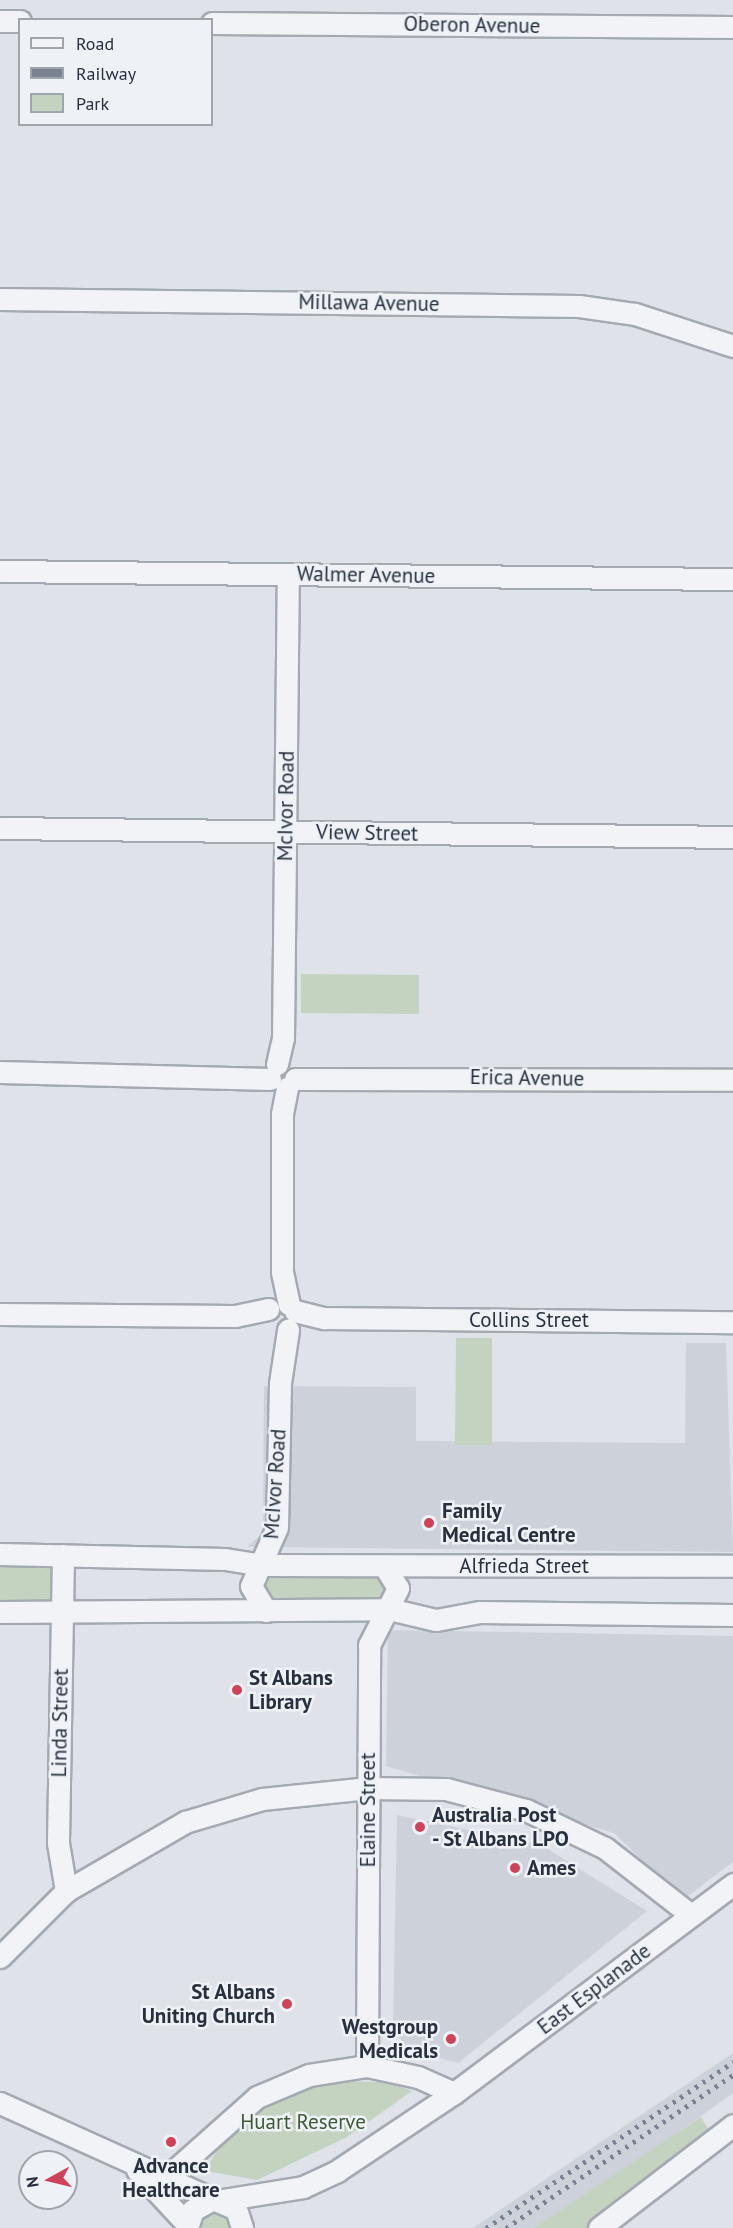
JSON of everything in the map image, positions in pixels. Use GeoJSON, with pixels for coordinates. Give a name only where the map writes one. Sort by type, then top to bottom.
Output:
{"type":"FeatureCollection","features":[{"type":"Feature","properties":{"kind":"street"},"geometry":{"type":"LineString","coordinates":[[0,21],[18,21]]}},
{"type":"Feature","properties":{"kind":"street","name":"Oberon Avenue"},"geometry":{"type":"LineString","coordinates":[[213,22],[733,27]]}},
{"type":"Feature","properties":{"kind":"street","name":"Millawa Avenue"},"geometry":{"type":"LineString","coordinates":[[0,299],[579,306],[635,314],[733,346]]}},
{"type":"Feature","properties":{"kind":"street","name":"Walmer Avenue"},"geometry":{"type":"LineString","coordinates":[[0,572],[733,579]]}},
{"type":"Feature","properties":{"kind":"street","name":"McIvor Road"},"geometry":{"type":"LineString","coordinates":[[266,1611],[251,1586],[277,1527],[282,1272],[288,574]]}},
{"type":"Feature","properties":{"kind":"street","name":"View Street"},"geometry":{"type":"LineString","coordinates":[[0,828],[733,837]]}},
{"type":"Feature","properties":{"kind":"street","name":"Erica Avenue"},"geometry":{"type":"LineString","coordinates":[[0,1072],[733,1080]]}},
{"type":"Feature","properties":{"kind":"street","name":"Collins Street"},"geometry":{"type":"LineString","coordinates":[[0,1314],[733,1322]]}},
{"type":"Feature","properties":{"kind":"street"},"geometry":{"type":"LineString","coordinates":[[277,1527],[290,1550],[315,1565]]}},
{"type":"Feature","properties":{"kind":"street","name":"Alfrieda Street"},"geometry":{"type":"LineString","coordinates":[[0,1554],[262,1565],[733,1566]]}},
{"type":"Feature","properties":{"kind":"street","name":"Linda Street"},"geometry":{"type":"LineString","coordinates":[[63,1555],[58,1843],[66,1891]]}},
{"type":"Feature","properties":{"kind":"street","name":"Elaine Street"},"geometry":{"type":"LineString","coordinates":[[367,2066],[369,1645],[376,1624],[389,1609],[398,1588],[384,1566]]}},
{"type":"Feature","properties":{"kind":"street"},"geometry":{"type":"LineString","coordinates":[[0,1612],[329,1612],[389,1609],[436,1620],[480,1612],[733,1615]]}},
{"type":"Feature","properties":{"kind":"street"},"geometry":{"type":"LineString","coordinates":[[329,1612],[360,1629],[369,1645]]}},
{"type":"Feature","properties":{"kind":"street"},"geometry":{"type":"LineString","coordinates":[[0,1957],[66,1891],[185,1822],[262,1799],[368,1788],[446,1789],[526,1810],[605,1848],[691,1915]]}},
{"type":"Feature","properties":{"kind":"street","name":"East Esplanade"},"geometry":{"type":"LineString","coordinates":[[217,2199],[272,2193],[337,2171],[454,2093],[733,1884]]}},
{"type":"Feature","properties":{"kind":"street"},"geometry":{"type":"LineString","coordinates":[[168,2176],[199,2150],[225,2121],[278,2085],[367,2066],[418,2077],[454,2093]]}},
{"type":"Feature","properties":{"kind":"street"},"geometry":{"type":"LineString","coordinates":[[0,2103],[127,2161],[168,2176],[190,2190],[217,2199],[236,2209],[244,2228],[272,2193]]}},
{"type":"Feature","properties":{"kind":"street"},"geometry":{"type":"LineString","coordinates":[[599,2228],[733,2125]]}},
{"type":"Feature","properties":{"kind":"street"},"geometry":{"type":"LineString","coordinates":[[190,2190],[199,2150]]}},
{"type":"Feature","properties":{"kind":"street"},"geometry":{"type":"LineString","coordinates":[[127,2161],[169,2198],[187,2226]]}},
{"type":"Feature","properties":{"kind":"street"},"geometry":{"type":"LineString","coordinates":[[187,2226],[198,2204],[217,2199]]}},
{"type":"Feature","properties":{"kind":"shaded area"},"geometry":{"type":"Polygon","coordinates":[[[686,1343],[726,1343],[733,1552],[247,1547],[263,1533],[264,1386],[416,1387],[416,1441],[685,1443],[686,1343]]]}},
{"type":"Feature","properties":{"kind":"shaded area"},"geometry":{"type":"Polygon","coordinates":[[[388,1630],[733,1636],[733,1862],[683,1900],[614,1833],[386,1766],[388,1630]]]}},
{"type":"Feature","properties":{"kind":"shaded area"},"geometry":{"type":"Polygon","coordinates":[[[397,1815],[541,1845],[647,1911],[458,2063],[407,2049],[393,2027],[397,1815]]]}},
{"type":"Feature","properties":{"kind":"shaded area"},"geometry":{"type":"Polygon","coordinates":[[[733,2053],[733,2093],[636,2163],[534,2228],[473,2228],[733,2053]]]}},
{"type":"Feature","properties":{"kind":"green space"},"geometry":{"type":"Polygon","coordinates":[[[301,974],[419,975],[419,1014],[301,1013],[301,974]]]}},
{"type":"Feature","properties":{"kind":"green space"},"geometry":{"type":"Polygon","coordinates":[[[456,1338],[492,1338],[492,1445],[455,1445],[456,1338]]]}},
{"type":"Feature","properties":{"kind":"green space"},"geometry":{"type":"Polygon","coordinates":[[[0,1562],[55,1564],[53,1603],[0,1607],[0,1562]]]}},
{"type":"Feature","properties":{"kind":"green space"},"geometry":{"type":"Polygon","coordinates":[[[270,1574],[378,1575],[387,1589],[376,1601],[274,1602],[262,1584],[270,1574]]]}},
{"type":"Feature","properties":{"kind":"green space","name":"Huart Reserve"},"geometry":{"type":"Polygon","coordinates":[[[327,2081],[388,2082],[412,2091],[347,2137],[257,2180],[205,2171],[228,2131],[263,2105],[293,2090],[327,2081]]]}},
{"type":"Feature","properties":{"kind":"green space"},"geometry":{"type":"Polygon","coordinates":[[[701,2117],[711,2134],[587,2228],[534,2228],[701,2117]]]}},
{"type":"Feature","properties":{"kind":"green space"},"geometry":{"type":"Polygon","coordinates":[[[215,2212],[225,2215],[230,2228],[199,2228],[205,2215],[215,2212]]]}},
{"type":"Feature","properties":{"kind":"railway"},"geometry":{"type":"LineString","coordinates":[[486,2228],[733,2062]]}},
{"type":"Feature","properties":{"kind":"railway"},"geometry":{"type":"LineString","coordinates":[[506,2228],[733,2075]]}},
{"type":"Feature","properties":{"kind":"place","name":"Family Medical Centre"},"geometry":{"type":"Point","coordinates":[429,1523]}},
{"type":"Feature","properties":{"kind":"place","name":"St Albans Library"},"geometry":{"type":"Point","coordinates":[237,1690]}},
{"type":"Feature","properties":{"kind":"place","name":"Australia Post - St Albans LPO"},"geometry":{"type":"Point","coordinates":[420,1827]}},
{"type":"Feature","properties":{"kind":"place","name":"Ames"},"geometry":{"type":"Point","coordinates":[515,1868]}},
{"type":"Feature","properties":{"kind":"place","name":"St Albans Uniting Church"},"geometry":{"type":"Point","coordinates":[287,2004]}},
{"type":"Feature","properties":{"kind":"place","name":"Westgroup Medicals"},"geometry":{"type":"Point","coordinates":[451,2039]}},
{"type":"Feature","properties":{"kind":"place","name":"Advance Healthcare"},"geometry":{"type":"Point","coordinates":[171,2142]}}]}
